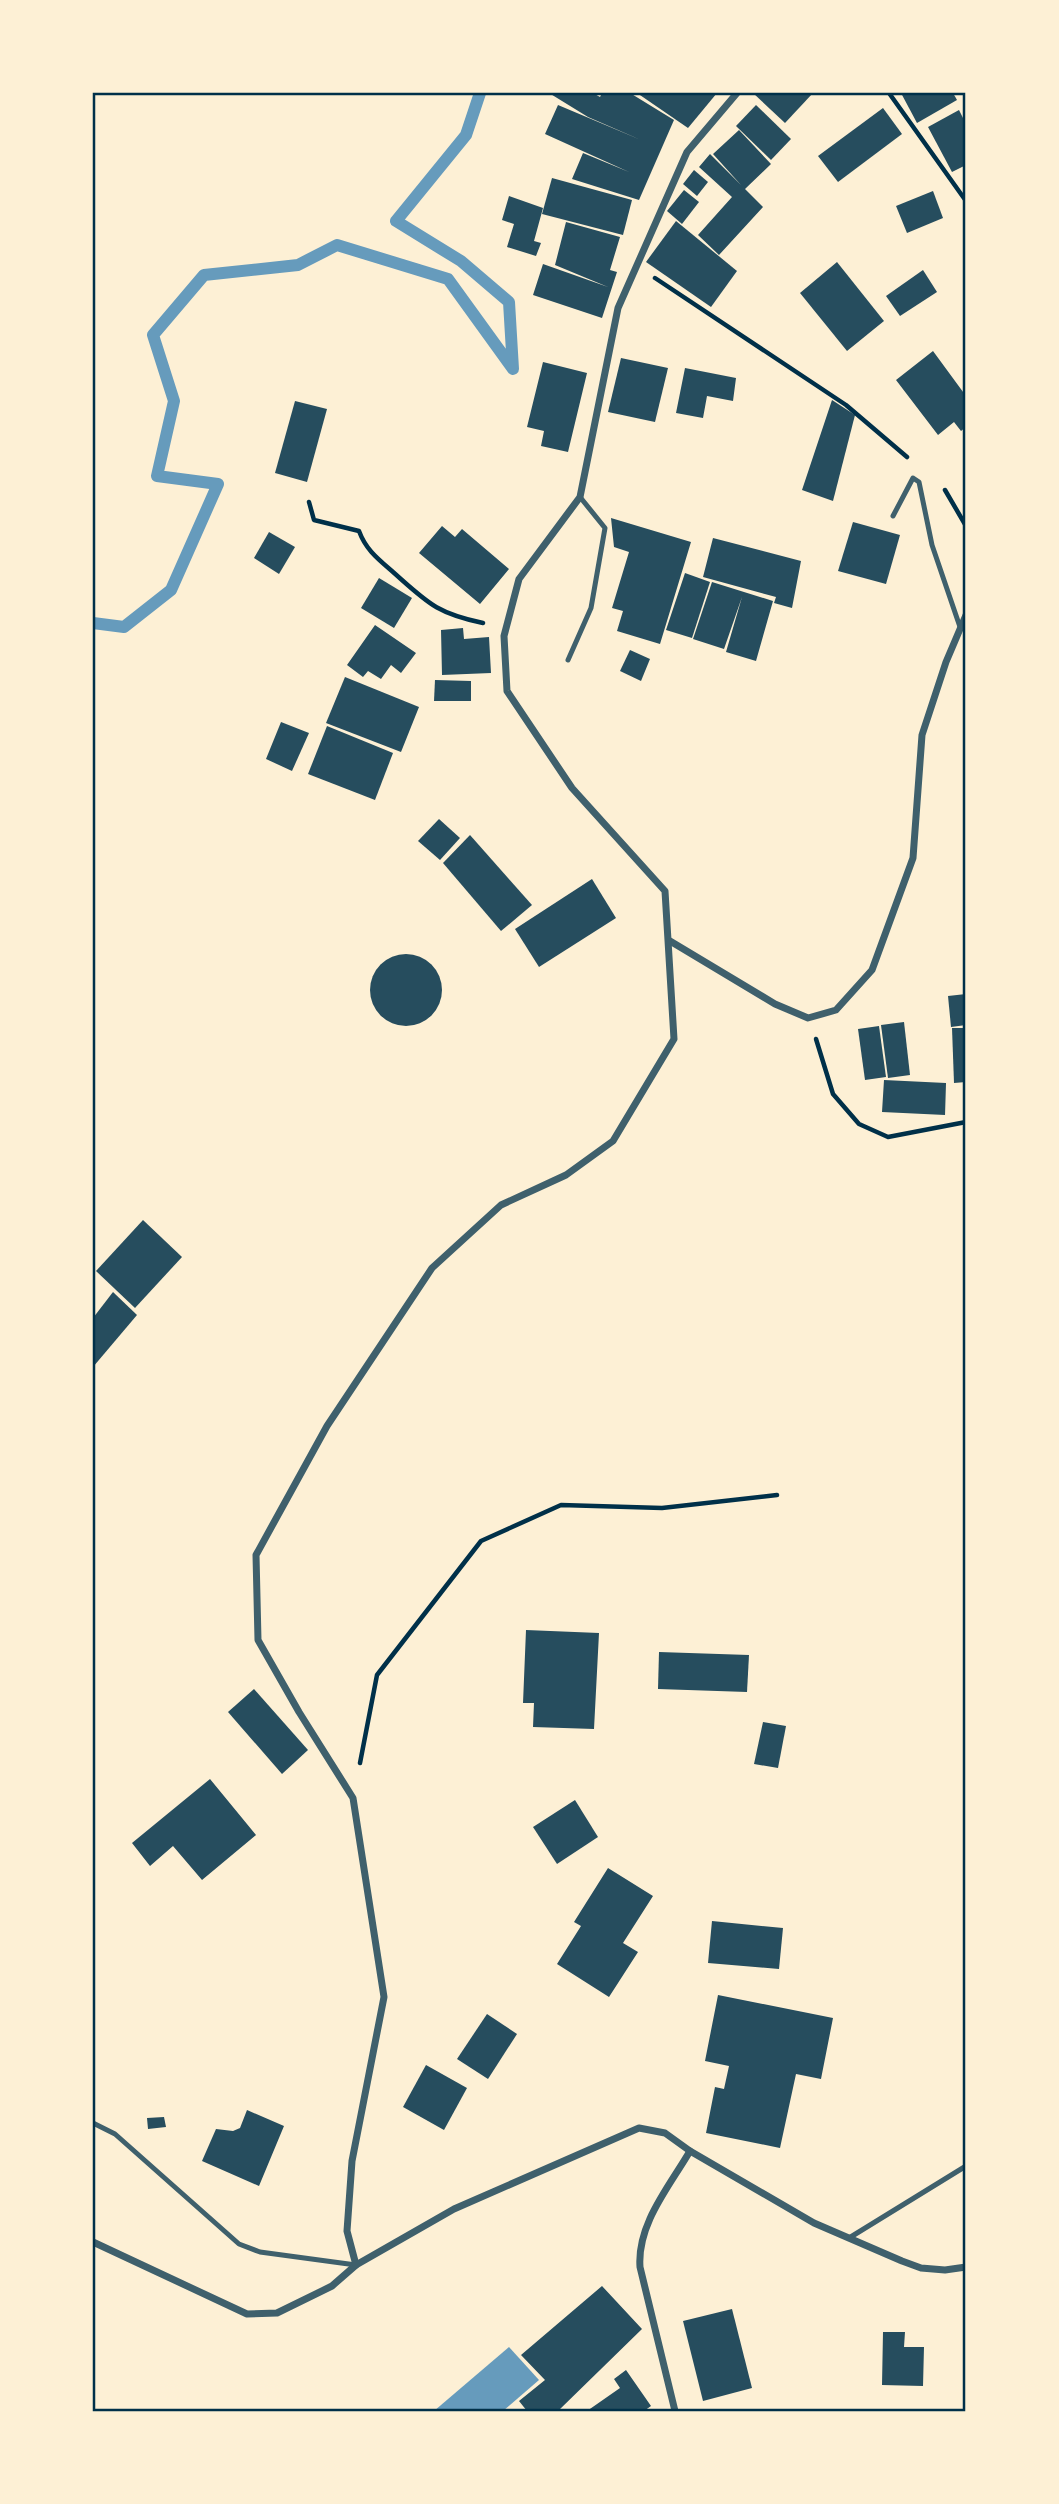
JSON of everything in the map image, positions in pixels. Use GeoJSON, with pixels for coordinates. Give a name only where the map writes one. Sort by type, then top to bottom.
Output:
{"type":"FeatureCollection","features":[{"type":"Feature","properties":{"kind":"street"},"geometry":{"type":"LineString","coordinates":[[356,2265],[347,2231],[352,2161],[384,1997],[353,1798],[258,1640],[256,1555],[327,1426],[432,1268],[500,1205],[566,1175],[613,1141],[674,1039],[666,891],[572,788],[507,691],[504,636],[519,579],[580,497],[618,308],[636,266],[687,152],[737,93]]}},
{"type":"Feature","properties":{"kind":"street"},"geometry":{"type":"LineString","coordinates":[[670,941],[775,1004],[811,1018],[836,1010],[872,970],[913,858],[922,735],[966,615]]}},
{"type":"Feature","properties":{"kind":"street"},"geometry":{"type":"LineString","coordinates":[[93,2242],[247,2314],[277,2314],[332,2286],[356,2265],[454,2209],[639,2128],[666,2133],[690,2151],[814,2223],[849,2238],[921,2268],[944,2270],[966,2267]]}},
{"type":"Feature","properties":{"kind":"street"},"geometry":{"type":"LineString","coordinates":[[675,2411],[638,2249],[645,2228],[690,2151]]}},
{"type":"Feature","properties":{"kind":"lane"},"geometry":{"type":"LineString","coordinates":[[893,516],[913,478],[919,482],[932,545],[960,627]]}},
{"type":"Feature","properties":{"kind":"lane"},"geometry":{"type":"LineString","coordinates":[[568,660],[591,608],[605,528],[580,497]]}},
{"type":"Feature","properties":{"kind":"lane"},"geometry":{"type":"LineString","coordinates":[[93,2123],[115,2134],[239,2244],[260,2252],[356,2265]]}},
{"type":"Feature","properties":{"kind":"lane"},"geometry":{"type":"LineString","coordinates":[[849,2238],[966,2166]]}},
{"type":"Feature","properties":{"kind":"path"},"geometry":{"type":"LineString","coordinates":[[889,93],[966,201]]}},
{"type":"Feature","properties":{"kind":"path"},"geometry":{"type":"LineString","coordinates":[[636,266],[846,405],[917,466]]}},
{"type":"Feature","properties":{"kind":"path"},"geometry":{"type":"LineString","coordinates":[[937,484],[948,492],[966,526]]}},
{"type":"Feature","properties":{"kind":"path"},"geometry":{"type":"LineString","coordinates":[[309,502],[314,520],[359,531],[366,549],[421,599],[454,617],[492,625],[504,636]]}},
{"type":"Feature","properties":{"kind":"path"},"geometry":{"type":"LineString","coordinates":[[811,1018],[833,1094],[859,1124],[888,1138],[966,1122]]}},
{"type":"Feature","properties":{"kind":"path"},"geometry":{"type":"LineString","coordinates":[[353,1798],[377,1675],[481,1541],[561,1505],[662,1508],[777,1495]]}},
{"type":"Feature","properties":{"kind":"water"},"geometry":{"type":"Polygon","coordinates":[[[509,2347],[539,2380],[503,2411],[434,2411],[509,2347]]]}},
{"type":"Feature","properties":{"kind":"building"},"geometry":{"type":"Polygon","coordinates":[[[549,93],[593,93],[600,97],[602,93],[630,93],[674,120],[639,200],[572,179],[583,153],[629,172],[545,134],[558,105],[641,140],[588,117],[549,93]]]}},
{"type":"Feature","properties":{"kind":"building"},"geometry":{"type":"Polygon","coordinates":[[[637,93],[717,93],[688,128],[637,93]]]}},
{"type":"Feature","properties":{"kind":"building"},"geometry":{"type":"Polygon","coordinates":[[[753,93],[813,93],[785,123],[753,93]]]}},
{"type":"Feature","properties":{"kind":"building"},"geometry":{"type":"Polygon","coordinates":[[[901,93],[953,93],[957,100],[917,123],[901,93]]]}},
{"type":"Feature","properties":{"kind":"building"},"geometry":{"type":"Polygon","coordinates":[[[756,105],[791,139],[771,160],[736,126],[756,105]]]}},
{"type":"Feature","properties":{"kind":"building"},"geometry":{"type":"Polygon","coordinates":[[[883,108],[902,134],[838,182],[818,156],[883,108]]]}},
{"type":"Feature","properties":{"kind":"building"},"geometry":{"type":"Polygon","coordinates":[[[959,110],[966,124],[966,165],[952,172],[928,127],[959,110]]]}},
{"type":"Feature","properties":{"kind":"building"},"geometry":{"type":"Polygon","coordinates":[[[739,130],[771,164],[745,189],[763,207],[719,255],[698,235],[732,197],[699,167],[710,154],[741,185],[713,154],[739,130]]]}},
{"type":"Feature","properties":{"kind":"building"},"geometry":{"type":"Polygon","coordinates":[[[694,170],[708,182],[697,196],[683,184],[694,170]]]}},
{"type":"Feature","properties":{"kind":"building"},"geometry":{"type":"Polygon","coordinates":[[[552,178],[632,200],[623,235],[542,214],[552,178]]]}},
{"type":"Feature","properties":{"kind":"building"},"geometry":{"type":"Polygon","coordinates":[[[684,190],[699,202],[682,224],[667,211],[684,190]]]}},
{"type":"Feature","properties":{"kind":"building"},"geometry":{"type":"Polygon","coordinates":[[[933,191],[943,218],[907,233],[896,206],[933,191]]]}},
{"type":"Feature","properties":{"kind":"building"},"geometry":{"type":"Polygon","coordinates":[[[509,196],[543,208],[534,241],[541,243],[536,256],[507,247],[514,224],[502,220],[509,196]]]}},
{"type":"Feature","properties":{"kind":"building"},"geometry":{"type":"Polygon","coordinates":[[[676,221],[737,271],[711,307],[646,262],[676,221]]]}},
{"type":"Feature","properties":{"kind":"building"},"geometry":{"type":"Polygon","coordinates":[[[566,222],[620,237],[610,270],[617,272],[602,318],[533,295],[543,264],[608,287],[555,265],[566,222]]]}},
{"type":"Feature","properties":{"kind":"building"},"geometry":{"type":"Polygon","coordinates":[[[837,262],[884,321],[847,351],[800,293],[837,262]]]}},
{"type":"Feature","properties":{"kind":"building"},"geometry":{"type":"Polygon","coordinates":[[[923,270],[937,292],[900,316],[886,296],[923,270]]]}},
{"type":"Feature","properties":{"kind":"building"},"geometry":{"type":"Polygon","coordinates":[[[933,351],[966,396],[966,427],[961,431],[954,422],[938,435],[896,380],[933,351]]]}},
{"type":"Feature","properties":{"kind":"building"},"geometry":{"type":"Polygon","coordinates":[[[621,358],[668,368],[655,422],[608,412],[621,358]]]}},
{"type":"Feature","properties":{"kind":"building"},"geometry":{"type":"Polygon","coordinates":[[[543,362],[587,373],[568,452],[541,446],[544,431],[527,427],[543,362]]]}},
{"type":"Feature","properties":{"kind":"building"},"geometry":{"type":"Polygon","coordinates":[[[685,368],[736,378],[733,401],[707,396],[703,418],[676,413],[685,368]]]}},
{"type":"Feature","properties":{"kind":"building"},"geometry":{"type":"Polygon","coordinates":[[[832,400],[855,415],[833,501],[802,490],[832,400]]]}},
{"type":"Feature","properties":{"kind":"building"},"geometry":{"type":"Polygon","coordinates":[[[295,401],[327,409],[307,482],[275,473],[295,401]]]}},
{"type":"Feature","properties":{"kind":"building"},"geometry":{"type":"Polygon","coordinates":[[[611,518],[691,542],[660,644],[617,631],[623,611],[612,608],[629,552],[614,547],[611,518]]]}},
{"type":"Feature","properties":{"kind":"building"},"geometry":{"type":"Polygon","coordinates":[[[853,522],[900,535],[886,584],[838,571],[853,522]]]}},
{"type":"Feature","properties":{"kind":"building"},"geometry":{"type":"Polygon","coordinates":[[[442,526],[455,537],[462,529],[509,569],[480,604],[419,553],[442,526]]]}},
{"type":"Feature","properties":{"kind":"building"},"geometry":{"type":"Polygon","coordinates":[[[269,532],[295,547],[279,574],[254,558],[269,532]]]}},
{"type":"Feature","properties":{"kind":"building"},"geometry":{"type":"Polygon","coordinates":[[[713,538],[801,561],[792,608],[774,603],[776,597],[703,577],[713,538]]]}},
{"type":"Feature","properties":{"kind":"building"},"geometry":{"type":"Polygon","coordinates":[[[685,573],[710,582],[692,638],[666,630],[685,573]]]}},
{"type":"Feature","properties":{"kind":"building"},"geometry":{"type":"Polygon","coordinates":[[[379,578],[412,598],[394,628],[361,608],[379,578]]]}},
{"type":"Feature","properties":{"kind":"building"},"geometry":{"type":"Polygon","coordinates":[[[712,582],[773,601],[756,661],[726,652],[742,597],[724,649],[693,639],[712,582]]]}},
{"type":"Feature","properties":{"kind":"building"},"geometry":{"type":"Polygon","coordinates":[[[375,625],[416,653],[401,673],[391,665],[381,679],[368,671],[363,677],[347,665],[375,625]]]}},
{"type":"Feature","properties":{"kind":"building"},"geometry":{"type":"Polygon","coordinates":[[[463,628],[464,639],[489,637],[491,673],[442,675],[441,630],[463,628]]]}},
{"type":"Feature","properties":{"kind":"building"},"geometry":{"type":"Polygon","coordinates":[[[630,650],[650,659],[641,681],[620,671],[630,650]]]}},
{"type":"Feature","properties":{"kind":"building"},"geometry":{"type":"Polygon","coordinates":[[[345,677],[419,707],[401,752],[326,723],[345,677]]]}},
{"type":"Feature","properties":{"kind":"building"},"geometry":{"type":"Polygon","coordinates":[[[435,680],[471,681],[471,701],[434,701],[435,680]]]}},
{"type":"Feature","properties":{"kind":"building"},"geometry":{"type":"Polygon","coordinates":[[[281,722],[309,733],[292,771],[266,759],[281,722]]]}},
{"type":"Feature","properties":{"kind":"building"},"geometry":{"type":"Polygon","coordinates":[[[327,726],[393,753],[375,800],[308,774],[327,726]]]}},
{"type":"Feature","properties":{"kind":"building"},"geometry":{"type":"Polygon","coordinates":[[[439,819],[460,838],[440,860],[418,841],[439,819]]]}},
{"type":"Feature","properties":{"kind":"building"},"geometry":{"type":"Polygon","coordinates":[[[470,835],[532,905],[501,931],[443,863],[470,835]]]}},
{"type":"Feature","properties":{"kind":"building"},"geometry":{"type":"Polygon","coordinates":[[[592,879],[616,918],[539,967],[515,929],[592,879]]]}},
{"type":"Feature","properties":{"kind":"building"},"geometry":{"type":"Polygon","coordinates":[[[406,954],[426,960],[436,970],[442,990],[436,1010],[426,1020],[406,1026],[386,1020],[376,1010],[370,990],[376,970],[386,960],[406,954]]]}},
{"type":"Feature","properties":{"kind":"building"},"geometry":{"type":"Polygon","coordinates":[[[966,994],[966,1025],[951,1027],[948,996],[966,994]]]}},
{"type":"Feature","properties":{"kind":"building"},"geometry":{"type":"Polygon","coordinates":[[[904,1022],[910,1075],[888,1078],[881,1025],[904,1022]]]}},
{"type":"Feature","properties":{"kind":"building"},"geometry":{"type":"Polygon","coordinates":[[[879,1026],[886,1077],[865,1080],[858,1029],[879,1026]]]}},
{"type":"Feature","properties":{"kind":"building"},"geometry":{"type":"Polygon","coordinates":[[[952,1028],[966,1028],[966,1082],[954,1083],[952,1028]]]}},
{"type":"Feature","properties":{"kind":"building"},"geometry":{"type":"Polygon","coordinates":[[[884,1080],[946,1083],[945,1115],[882,1112],[884,1080]]]}},
{"type":"Feature","properties":{"kind":"building"},"geometry":{"type":"Polygon","coordinates":[[[143,1220],[182,1257],[135,1308],[96,1271],[143,1220]]]}},
{"type":"Feature","properties":{"kind":"building"},"geometry":{"type":"Polygon","coordinates":[[[113,1292],[137,1315],[93,1367],[93,1318],[113,1292]]]}},
{"type":"Feature","properties":{"kind":"building"},"geometry":{"type":"Polygon","coordinates":[[[526,1630],[599,1633],[594,1729],[533,1727],[534,1703],[523,1703],[526,1630]]]}},
{"type":"Feature","properties":{"kind":"building"},"geometry":{"type":"Polygon","coordinates":[[[659,1652],[749,1655],[747,1692],[658,1689],[659,1652]]]}},
{"type":"Feature","properties":{"kind":"building"},"geometry":{"type":"Polygon","coordinates":[[[254,1689],[308,1750],[282,1774],[228,1712],[254,1689]]]}},
{"type":"Feature","properties":{"kind":"building"},"geometry":{"type":"Polygon","coordinates":[[[763,1722],[786,1726],[778,1768],[754,1764],[763,1722]]]}},
{"type":"Feature","properties":{"kind":"building"},"geometry":{"type":"Polygon","coordinates":[[[210,1779],[256,1835],[202,1880],[173,1846],[150,1866],[132,1843],[210,1779]]]}},
{"type":"Feature","properties":{"kind":"building"},"geometry":{"type":"Polygon","coordinates":[[[575,1800],[598,1837],[557,1864],[533,1827],[575,1800]]]}},
{"type":"Feature","properties":{"kind":"building"},"geometry":{"type":"Polygon","coordinates":[[[608,1868],[653,1896],[623,1943],[638,1952],[609,1997],[557,1964],[581,1926],[574,1922],[608,1868]]]}},
{"type":"Feature","properties":{"kind":"building"},"geometry":{"type":"Polygon","coordinates":[[[712,1921],[783,1928],[779,1969],[708,1963],[712,1921]]]}},
{"type":"Feature","properties":{"kind":"building"},"geometry":{"type":"Polygon","coordinates":[[[718,1995],[833,2018],[821,2079],[796,2074],[780,2148],[706,2133],[715,2087],[724,2089],[729,2066],[705,2061],[718,1995]]]}},
{"type":"Feature","properties":{"kind":"building"},"geometry":{"type":"Polygon","coordinates":[[[487,2014],[517,2034],[488,2079],[457,2059],[487,2014]]]}},
{"type":"Feature","properties":{"kind":"building"},"geometry":{"type":"Polygon","coordinates":[[[426,2065],[467,2088],[444,2130],[403,2107],[426,2065]]]}},
{"type":"Feature","properties":{"kind":"building"},"geometry":{"type":"Polygon","coordinates":[[[247,2110],[284,2126],[259,2186],[202,2161],[216,2129],[233,2131],[240,2128],[247,2110]]]}},
{"type":"Feature","properties":{"kind":"building"},"geometry":{"type":"Polygon","coordinates":[[[164,2117],[166,2127],[148,2129],[147,2118],[164,2117]]]}},
{"type":"Feature","properties":{"kind":"building"},"geometry":{"type":"Polygon","coordinates":[[[602,2286],[642,2329],[558,2411],[527,2411],[519,2401],[545,2380],[521,2355],[602,2286]]]}},
{"type":"Feature","properties":{"kind":"building"},"geometry":{"type":"Polygon","coordinates":[[[732,2309],[752,2388],[703,2401],[683,2321],[732,2309]]]}},
{"type":"Feature","properties":{"kind":"building"},"geometry":{"type":"Polygon","coordinates":[[[883,2332],[905,2332],[904,2347],[924,2347],[923,2386],[882,2385],[883,2332]]]}},
{"type":"Feature","properties":{"kind":"building"},"geometry":{"type":"Polygon","coordinates":[[[626,2370],[651,2406],[644,2411],[587,2411],[620,2388],[614,2379],[626,2370]]]}},
{"type":"Feature","properties":{"kind":"waterway"},"geometry":{"type":"LineString","coordinates":[[93,623],[124,627],[171,590],[218,484],[157,476],[174,401],[153,335],[204,275],[298,265],[337,245],[448,279],[513,369],[509,302],[461,261],[396,221],[466,135],[480,93]]}}]}
